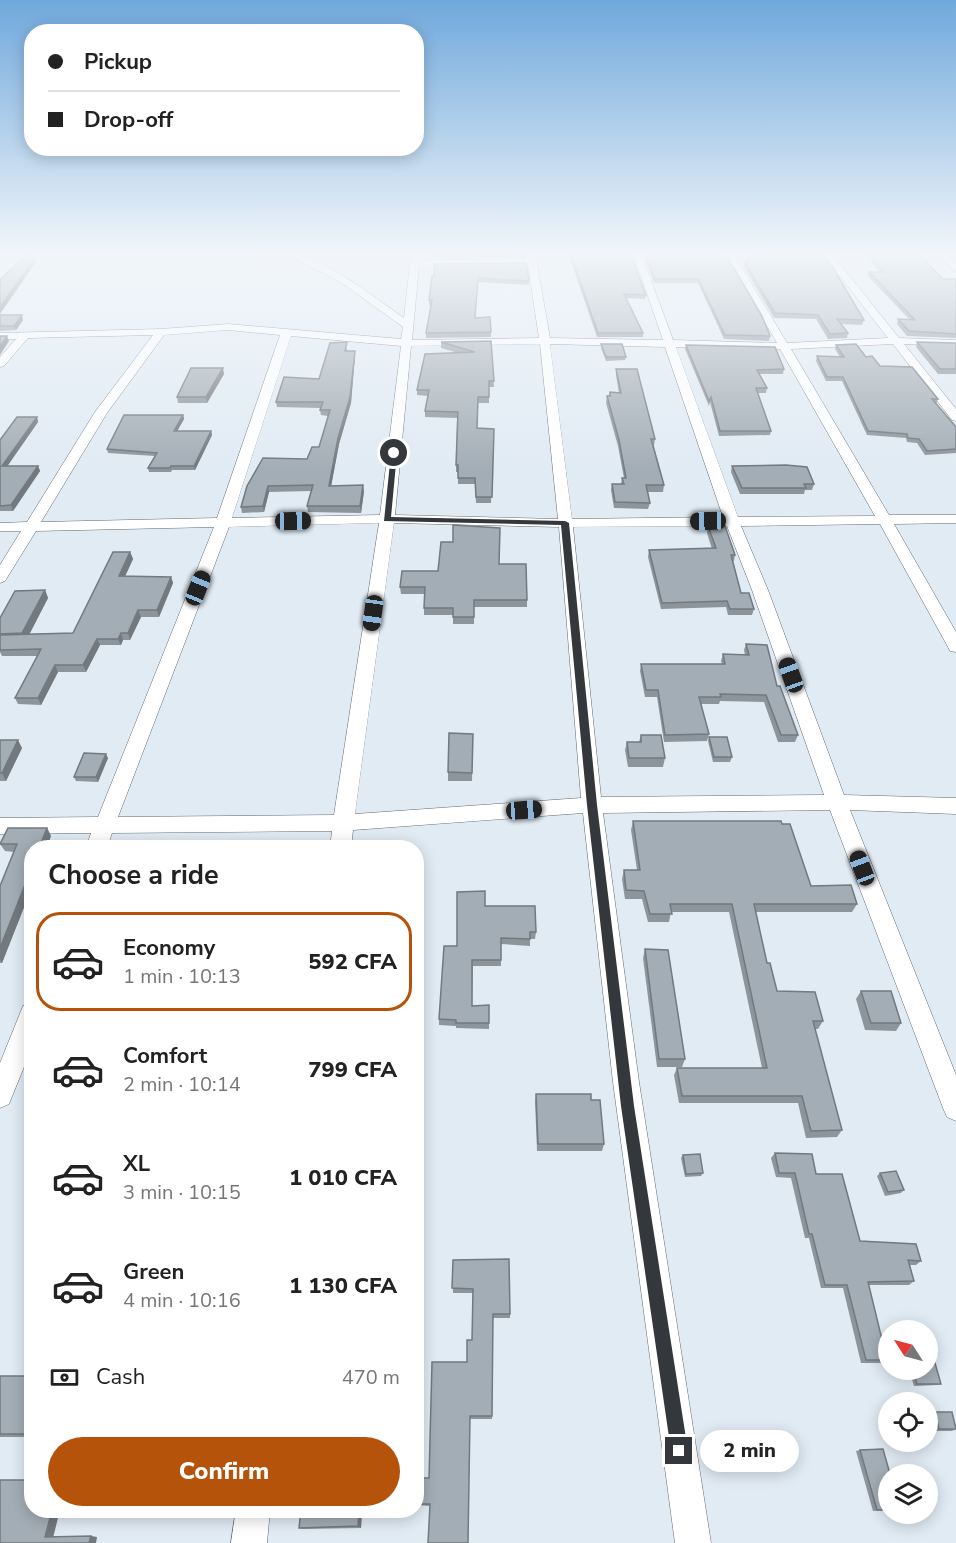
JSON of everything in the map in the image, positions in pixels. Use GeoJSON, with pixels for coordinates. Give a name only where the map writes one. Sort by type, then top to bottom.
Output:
{"type":"FeatureCollection","features":[{"type":"Feature","properties":{"kind":"street"},"geometry":{"type":"LineString","coordinates":[[542,325],[565,523],[592,805],[631,1130],[693,1543]]}},
{"type":"Feature","properties":{"kind":"street"},"geometry":{"type":"LineString","coordinates":[[664,325],[732,521],[760,590],[837,802],[956,1108]]}},
{"type":"Feature","properties":{"kind":"street"},"geometry":{"type":"LineString","coordinates":[[772,325],[956,647]]}},
{"type":"Feature","properties":{"kind":"street"},"geometry":{"type":"LineString","coordinates":[[885,325],[956,417]]}},
{"type":"Feature","properties":{"kind":"street"},"geometry":{"type":"LineString","coordinates":[[341,840],[387,519],[408,326]]}},
{"type":"Feature","properties":{"kind":"street"},"geometry":{"type":"LineString","coordinates":[[0,336],[161,332],[228,327],[406,343],[544,341],[784,346],[899,342],[956,343]]}},
{"type":"Feature","properties":{"kind":"street"},"geometry":{"type":"LineString","coordinates":[[99,840],[223,523],[287,331]]}},
{"type":"Feature","properties":{"kind":"street"},"geometry":{"type":"LineString","coordinates":[[0,578],[101,412],[161,332]]}},
{"type":"Feature","properties":{"kind":"street"},"geometry":{"type":"LineString","coordinates":[[0,364],[24,336]]}},
{"type":"Feature","properties":{"kind":"street"},"geometry":{"type":"LineString","coordinates":[[0,527],[387,519],[565,523],[956,519]]}},
{"type":"Feature","properties":{"kind":"street"},"geometry":{"type":"LineString","coordinates":[[0,826],[343,823],[592,805],[837,802],[956,806]]}},
{"type":"Feature","properties":{"kind":"street"},"geometry":{"type":"LineString","coordinates":[[0,1095],[24,1034]]}},
{"type":"Feature","properties":{"kind":"street"},"geometry":{"type":"LineString","coordinates":[[249,1543],[252,1518]]}},
{"type":"Feature","properties":{"kind":"building"},"geometry":{"type":"Polygon","coordinates":[[[427,325],[491,325],[491,332],[426,333],[427,325]]]}},
{"type":"Feature","properties":{"kind":"building"},"geometry":{"type":"Polygon","coordinates":[[[595,325],[639,325],[643,333],[598,333],[595,325]]]}},
{"type":"Feature","properties":{"kind":"building"},"geometry":{"type":"Polygon","coordinates":[[[720,325],[766,325],[770,336],[725,335],[720,325]]]}},
{"type":"Feature","properties":{"kind":"building"},"geometry":{"type":"Polygon","coordinates":[[[824,325],[842,325],[848,333],[830,334],[824,325]]]}},
{"type":"Feature","properties":{"kind":"building"},"geometry":{"type":"Polygon","coordinates":[[[904,325],[956,325],[956,334],[909,331],[904,325]]]}},
{"type":"Feature","properties":{"kind":"building"},"geometry":{"type":"Polygon","coordinates":[[[0,336],[7,336],[0,347],[0,336]]]}},
{"type":"Feature","properties":{"kind":"building"},"geometry":{"type":"Polygon","coordinates":[[[491,341],[494,381],[489,381],[489,397],[478,397],[477,428],[494,429],[492,497],[476,497],[475,478],[458,478],[458,465],[456,465],[458,412],[425,411],[429,390],[417,390],[425,354],[475,352],[441,342],[491,341]]]}},
{"type":"Feature","properties":{"kind":"building"},"geometry":{"type":"Polygon","coordinates":[[[347,342],[345,351],[355,351],[350,397],[338,438],[329,486],[363,485],[360,506],[307,506],[313,485],[268,486],[263,506],[241,507],[247,486],[263,458],[307,459],[312,447],[319,447],[330,410],[320,410],[323,402],[276,402],[284,377],[319,379],[330,343],[347,342]]]}},
{"type":"Feature","properties":{"kind":"building"},"geometry":{"type":"Polygon","coordinates":[[[917,342],[956,343],[956,369],[940,369],[917,342]]]}},
{"type":"Feature","properties":{"kind":"building"},"geometry":{"type":"Polygon","coordinates":[[[601,344],[622,344],[626,357],[606,357],[601,344]]]}},
{"type":"Feature","properties":{"kind":"building"},"geometry":{"type":"Polygon","coordinates":[[[856,344],[866,357],[872,356],[880,366],[912,367],[938,399],[932,399],[956,427],[956,449],[927,451],[919,439],[908,438],[907,434],[868,431],[843,377],[827,377],[817,356],[844,357],[836,345],[856,344]]]}},
{"type":"Feature","properties":{"kind":"building"},"geometry":{"type":"Polygon","coordinates":[[[686,345],[775,347],[784,369],[757,370],[767,388],[756,388],[771,431],[720,431],[711,397],[709,401],[686,345]]]}},
{"type":"Feature","properties":{"kind":"building"},"geometry":{"type":"Polygon","coordinates":[[[191,368],[223,368],[206,397],[177,397],[191,368]]]}},
{"type":"Feature","properties":{"kind":"building"},"geometry":{"type":"Polygon","coordinates":[[[616,369],[637,369],[655,439],[651,439],[664,485],[646,485],[650,503],[615,502],[612,484],[624,484],[622,478],[626,478],[607,396],[610,396],[610,392],[621,393],[616,369]]]}},
{"type":"Feature","properties":{"kind":"building"},"geometry":{"type":"Polygon","coordinates":[[[124,415],[183,415],[174,431],[211,431],[194,466],[148,468],[157,453],[107,449],[124,415]]]}},
{"type":"Feature","properties":{"kind":"building"},"geometry":{"type":"Polygon","coordinates":[[[17,417],[37,417],[2,466],[38,466],[11,505],[0,506],[0,440],[17,417]]]}},
{"type":"Feature","properties":{"kind":"building"},"geometry":{"type":"Polygon","coordinates":[[[732,466],[807,467],[814,484],[804,484],[806,488],[742,488],[732,466]]]}},
{"type":"Feature","properties":{"kind":"building"},"geometry":{"type":"Polygon","coordinates":[[[453,525],[500,528],[499,564],[526,564],[527,600],[474,600],[474,617],[453,617],[453,608],[424,608],[425,587],[400,587],[402,571],[438,571],[441,542],[453,542],[453,525]]]}},
{"type":"Feature","properties":{"kind":"building"},"geometry":{"type":"Polygon","coordinates":[[[708,526],[725,526],[735,555],[731,555],[741,593],[749,593],[754,609],[730,609],[727,601],[662,603],[649,550],[716,548],[708,526]]]}},
{"type":"Feature","properties":{"kind":"building"},"geometry":{"type":"Polygon","coordinates":[[[113,552],[130,552],[119,576],[171,577],[157,610],[138,610],[128,633],[121,633],[118,639],[97,639],[83,665],[55,665],[38,698],[15,698],[41,649],[0,650],[0,635],[73,633],[113,552]]]}},
{"type":"Feature","properties":{"kind":"building"},"geometry":{"type":"Polygon","coordinates":[[[45,590],[22,633],[0,634],[0,618],[15,591],[45,590]]]}},
{"type":"Feature","properties":{"kind":"building"},"geometry":{"type":"Polygon","coordinates":[[[746,644],[767,645],[777,686],[780,686],[798,735],[781,735],[766,695],[720,694],[721,697],[699,697],[709,734],[665,735],[658,690],[646,690],[641,664],[725,664],[723,654],[749,655],[746,644]]]}},
{"type":"Feature","properties":{"kind":"building"},"geometry":{"type":"Polygon","coordinates":[[[449,733],[473,734],[472,773],[448,772],[449,733]]]}},
{"type":"Feature","properties":{"kind":"building"},"geometry":{"type":"Polygon","coordinates":[[[641,735],[661,735],[665,758],[629,758],[627,742],[641,742],[641,735]]]}},
{"type":"Feature","properties":{"kind":"building"},"geometry":{"type":"Polygon","coordinates":[[[709,737],[727,737],[732,757],[714,757],[709,737]]]}},
{"type":"Feature","properties":{"kind":"building"},"geometry":{"type":"Polygon","coordinates":[[[0,740],[18,740],[2,773],[0,773],[0,740]]]}},
{"type":"Feature","properties":{"kind":"building"},"geometry":{"type":"Polygon","coordinates":[[[84,753],[106,754],[96,777],[74,777],[84,753]]]}},
{"type":"Feature","properties":{"kind":"building"},"geometry":{"type":"Polygon","coordinates":[[[633,821],[781,821],[782,824],[790,824],[811,886],[851,885],[857,904],[754,904],[767,963],[770,963],[777,991],[815,992],[823,1021],[813,1021],[842,1130],[811,1131],[802,1096],[682,1096],[677,1068],[767,1068],[732,904],[670,904],[672,914],[650,914],[644,891],[626,890],[624,870],[640,870],[633,821]]]}},
{"type":"Feature","properties":{"kind":"building"},"geometry":{"type":"Polygon","coordinates":[[[8,828],[47,828],[42,840],[24,840],[24,887],[0,948],[0,886],[17,844],[0,844],[8,828]]]}},
{"type":"Feature","properties":{"kind":"building"},"geometry":{"type":"Polygon","coordinates":[[[485,891],[485,906],[535,906],[536,932],[530,932],[530,939],[501,938],[501,960],[472,960],[472,1006],[489,1005],[489,1023],[456,1023],[456,1020],[439,1019],[444,946],[457,946],[457,892],[485,891]]]}},
{"type":"Feature","properties":{"kind":"building"},"geometry":{"type":"Polygon","coordinates":[[[645,949],[668,950],[685,1059],[659,1059],[645,949]]]}},
{"type":"Feature","properties":{"kind":"building"},"geometry":{"type":"Polygon","coordinates":[[[861,991],[891,991],[901,1023],[871,1023],[861,991]]]}},
{"type":"Feature","properties":{"kind":"building"},"geometry":{"type":"Polygon","coordinates":[[[536,1094],[591,1094],[591,1100],[600,1100],[604,1144],[538,1144],[536,1094]]]}},
{"type":"Feature","properties":{"kind":"building"},"geometry":{"type":"Polygon","coordinates":[[[775,1153],[812,1154],[816,1174],[842,1174],[860,1241],[916,1244],[921,1261],[908,1260],[914,1281],[868,1282],[878,1323],[878,1360],[866,1360],[847,1285],[825,1285],[812,1234],[809,1234],[795,1173],[779,1173],[775,1153]]]}},
{"type":"Feature","properties":{"kind":"building"},"geometry":{"type":"Polygon","coordinates":[[[700,1154],[703,1173],[686,1174],[683,1155],[700,1154]]]}},
{"type":"Feature","properties":{"kind":"building"},"geometry":{"type":"Polygon","coordinates":[[[896,1171],[904,1190],[888,1192],[880,1173],[896,1171]]]}},
{"type":"Feature","properties":{"kind":"building"},"geometry":{"type":"Polygon","coordinates":[[[509,1259],[510,1314],[493,1314],[492,1416],[470,1416],[468,1543],[428,1543],[430,1504],[424,1504],[424,1478],[429,1478],[432,1362],[467,1362],[467,1340],[472,1340],[473,1289],[452,1288],[453,1260],[509,1259]]]}},
{"type":"Feature","properties":{"kind":"building"},"geometry":{"type":"Polygon","coordinates":[[[938,1374],[941,1384],[917,1384],[916,1380],[938,1380],[938,1374]]]}},
{"type":"Feature","properties":{"kind":"building"},"geometry":{"type":"Polygon","coordinates":[[[0,1376],[24,1376],[24,1434],[0,1434],[0,1376]]]}},
{"type":"Feature","properties":{"kind":"building"},"geometry":{"type":"Polygon","coordinates":[[[938,1412],[952,1412],[956,1429],[939,1429],[938,1412]]]}},
{"type":"Feature","properties":{"kind":"building"},"geometry":{"type":"Polygon","coordinates":[[[878,1449],[878,1452],[884,1452],[887,1464],[878,1464],[878,1510],[877,1510],[860,1450],[878,1449]]]}},
{"type":"Feature","properties":{"kind":"building"},"geometry":{"type":"Polygon","coordinates":[[[0,1480],[24,1480],[24,1518],[50,1518],[45,1537],[91,1536],[89,1543],[0,1543],[0,1480]]]}},
{"type":"Feature","properties":{"kind":"building"},"geometry":{"type":"Polygon","coordinates":[[[300,1518],[358,1518],[358,1526],[299,1528],[300,1518]]]}},
{"type":"Feature","properties":{"kind":"route"},"geometry":{"type":"LineString","coordinates":[[394,453],[387,519],[565,523],[592,805],[628,1106],[679,1451]]}}]}
